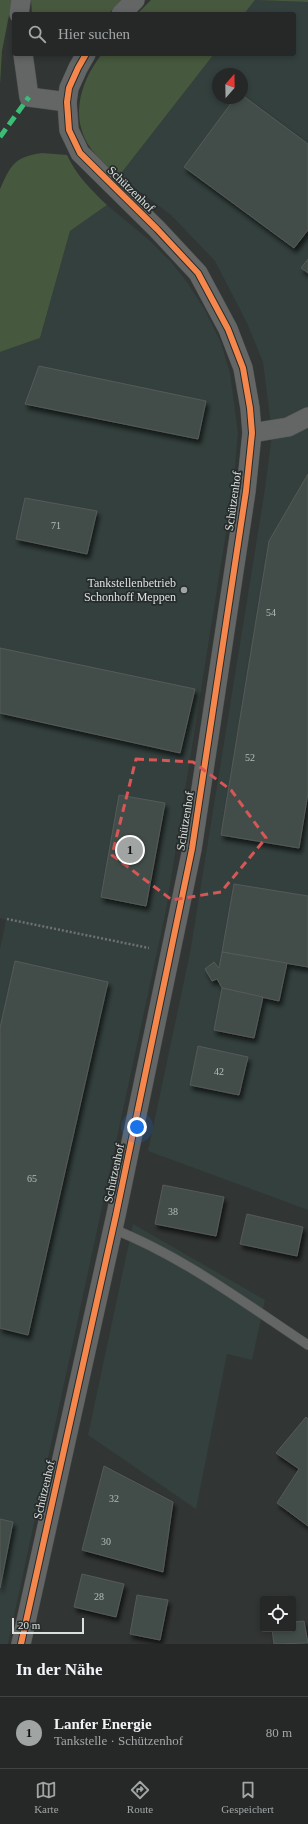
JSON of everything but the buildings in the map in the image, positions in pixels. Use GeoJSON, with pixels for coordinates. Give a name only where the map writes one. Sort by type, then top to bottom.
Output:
{"type":"FeatureCollection","features":[{"type":"Feature","properties":{"kind":"street"},"geometry":{"type":"LineString","coordinates":[[19,12],[21,0]]}},
{"type":"Feature","properties":{"kind":"street"},"geometry":{"type":"LineString","coordinates":[[123,12],[135,0]]}},
{"type":"Feature","properties":{"kind":"street"},"geometry":{"type":"LineString","coordinates":[[23,56],[29,97],[67,102]]}},
{"type":"Feature","properties":{"kind":"street","name":"Schützenhof"},"geometry":{"type":"LineString","coordinates":[[21,1644],[113,1229],[192,849],[246,491],[252,433],[243,368],[228,329],[198,273],[157,229],[80,153],[69,130],[67,102],[69,88],[85,56]]}},
{"type":"Feature","properties":{"kind":"street"},"geometry":{"type":"LineString","coordinates":[[252,433],[288,427],[308,417]]}},
{"type":"Feature","properties":{"kind":"lane"},"geometry":{"type":"LineString","coordinates":[[113,1229],[138,1238],[164,1253],[308,1345]]}},
{"type":"Feature","properties":{"kind":"path"},"geometry":{"type":"LineString","coordinates":[[6,919],[171,953]]}},
{"type":"Feature","properties":{"kind":"highlighted area"},"geometry":{"type":"Polygon","coordinates":[[[136,759],[193,762],[231,790],[266,838],[221,892],[172,900],[112,855],[136,759]]]}},
{"type":"Feature","properties":{"kind":"shaded area"},"geometry":{"type":"Polygon","coordinates":[[[255,0],[308,2],[308,1210],[148,1151],[190,953],[265,489],[272,433],[263,362],[246,321],[215,261],[171,215],[119,176],[212,56],[296,56],[296,12],[246,12],[255,0]]]}},
{"type":"Feature","properties":{"kind":"shaded area"},"geometry":{"type":"Polygon","coordinates":[[[107,205],[149,240],[170,261],[187,282],[205,310],[221,343],[230,373],[238,433],[233,489],[166,910],[8,1644],[0,1644],[0,949],[6,920],[0,918],[0,352],[40,338],[70,231],[107,205]]]}},
{"type":"Feature","properties":{"kind":"shaded area"},"geometry":{"type":"Polygon","coordinates":[[[133,1224],[265,1300],[252,1360],[227,1354],[196,1509],[88,1435],[133,1224]]]}},
{"type":"Feature","properties":{"kind":"green space"},"geometry":{"type":"Polygon","coordinates":[[[0,0],[12,0],[2,51],[0,85],[0,0]]]}},
{"type":"Feature","properties":{"kind":"green space"},"geometry":{"type":"Polygon","coordinates":[[[31,0],[122,0],[110,12],[32,12],[31,0]]]}},
{"type":"Feature","properties":{"kind":"green space"},"geometry":{"type":"Polygon","coordinates":[[[151,0],[255,0],[246,12],[139,12],[151,0]]]}},
{"type":"Feature","properties":{"kind":"green space"},"geometry":{"type":"Polygon","coordinates":[[[255,0],[308,0],[308,2],[255,0]]]}},
{"type":"Feature","properties":{"kind":"green space"},"geometry":{"type":"Polygon","coordinates":[[[101,56],[212,56],[119,176],[96,155],[87,143],[79,117],[82,91],[101,56]]]}},
{"type":"Feature","properties":{"kind":"green space"},"geometry":{"type":"Polygon","coordinates":[[[42,153],[67,155],[80,176],[107,205],[70,231],[40,338],[0,352],[0,189],[7,174],[19,160],[42,153]]]}},
{"type":"Feature","properties":{"kind":"marked path"},"geometry":{"type":"LineString","coordinates":[[0,137],[29,97]]}},
{"type":"Feature","properties":{"kind":"cycle path"},"geometry":{"type":"LineString","coordinates":[[21,1644],[116,1215],[192,849],[246,491],[252,433],[250,408],[243,368],[228,329],[198,273],[157,229],[80,153],[69,130],[67,102],[69,88],[85,56]]}},
{"type":"Feature","properties":{"kind":"place","name":"Tankstellenbetrieb Schonhoff Meppen"},"geometry":{"type":"Point","coordinates":[184,590]}},
{"type":"Feature","properties":{"kind":"place","name":"Lanfer Energie"},"geometry":{"type":"Point","coordinates":[130,850]}}]}
